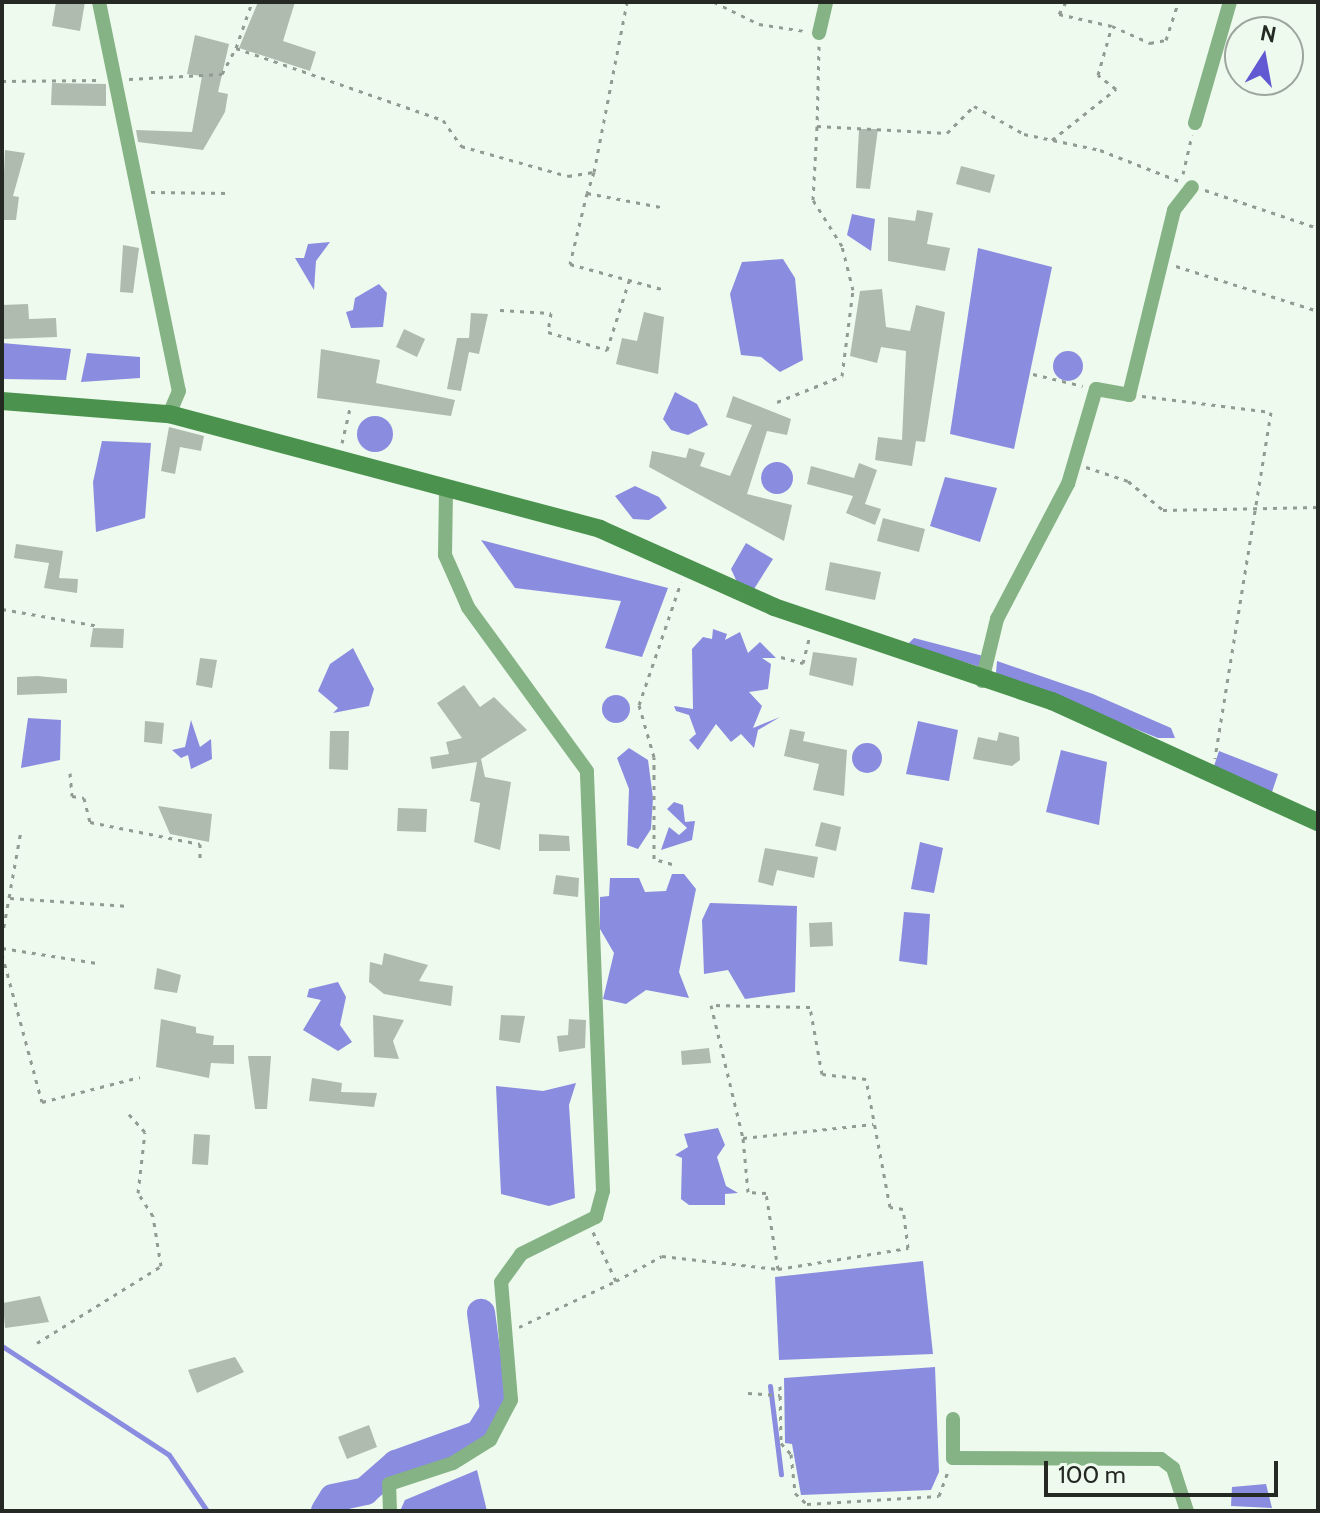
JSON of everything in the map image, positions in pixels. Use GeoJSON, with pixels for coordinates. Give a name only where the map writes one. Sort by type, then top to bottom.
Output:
{"type":"FeatureCollection","features":[{"type":"Feature","properties":{"kind":"main road"},"geometry":{"type":"LineString","coordinates":[[2,401],[169,414],[446,491],[600,529],[774,607],[982,681],[1052,701],[1213,769],[1318,822]]}},
{"type":"Feature","properties":{"kind":"street"},"geometry":{"type":"LineString","coordinates":[[99,2],[179,391],[169,414]]}},
{"type":"Feature","properties":{"kind":"street"},"geometry":{"type":"LineString","coordinates":[[819,33],[826,2]]}},
{"type":"Feature","properties":{"kind":"street"},"geometry":{"type":"LineString","coordinates":[[1195,123],[1230,2]]}},
{"type":"Feature","properties":{"kind":"street"},"geometry":{"type":"LineString","coordinates":[[982,681],[997,619],[1043,544],[1096,389],[1129,395],[1174,210],[1186,184]]}},
{"type":"Feature","properties":{"kind":"street"},"geometry":{"type":"LineString","coordinates":[[390,1511],[389,1484],[453,1463],[490,1440],[511,1400],[502,1328],[501,1282],[509,1266],[596,1217],[603,1191],[587,771],[468,607],[445,555],[446,491]]}},
{"type":"Feature","properties":{"kind":"street"},"geometry":{"type":"LineString","coordinates":[[953,1419],[953,1458],[1161,1459],[1173,1468],[1187,1511]]}},
{"type":"Feature","properties":{"kind":"path"},"geometry":{"type":"LineString","coordinates":[[2,81],[116,80],[222,74],[236,48],[252,2]]}},
{"type":"Feature","properties":{"kind":"path"},"geometry":{"type":"LineString","coordinates":[[627,2],[594,172],[570,264],[631,275],[666,290]]}},
{"type":"Feature","properties":{"kind":"path"},"geometry":{"type":"LineString","coordinates":[[714,2],[759,24],[819,33],[813,200],[842,246],[853,290],[842,376],[777,402]]}},
{"type":"Feature","properties":{"kind":"path"},"geometry":{"type":"LineString","coordinates":[[1066,2],[1059,14],[1112,26],[1150,43],[1166,40],[1178,2]]}},
{"type":"Feature","properties":{"kind":"path"},"geometry":{"type":"LineString","coordinates":[[1052,140],[1116,89],[1098,75],[1112,26]]}},
{"type":"Feature","properties":{"kind":"path"},"geometry":{"type":"LineString","coordinates":[[236,48],[443,120],[461,146],[568,176],[594,172]]}},
{"type":"Feature","properties":{"kind":"path"},"geometry":{"type":"LineString","coordinates":[[817,126],[947,133],[974,106],[1024,134],[1052,140],[1318,228]]}},
{"type":"Feature","properties":{"kind":"path"},"geometry":{"type":"LineString","coordinates":[[1186,184],[1195,123]]}},
{"type":"Feature","properties":{"kind":"path"},"geometry":{"type":"LineString","coordinates":[[138,191],[228,193]]}},
{"type":"Feature","properties":{"kind":"path"},"geometry":{"type":"LineString","coordinates":[[587,193],[661,207]]}},
{"type":"Feature","properties":{"kind":"path"},"geometry":{"type":"LineString","coordinates":[[1162,260],[1318,311]]}},
{"type":"Feature","properties":{"kind":"path"},"geometry":{"type":"LineString","coordinates":[[500,310],[551,313],[548,332],[607,350],[631,275]]}},
{"type":"Feature","properties":{"kind":"path"},"geometry":{"type":"LineString","coordinates":[[1033,374],[1096,389]]}},
{"type":"Feature","properties":{"kind":"path"},"geometry":{"type":"LineString","coordinates":[[1129,395],[1271,412],[1213,769]]}},
{"type":"Feature","properties":{"kind":"path"},"geometry":{"type":"LineString","coordinates":[[1071,462],[1128,481],[1163,510],[1318,507]]}},
{"type":"Feature","properties":{"kind":"path"},"geometry":{"type":"LineString","coordinates":[[672,864],[654,859],[654,757],[639,705],[683,576],[697,582]]}},
{"type":"Feature","properties":{"kind":"path"},"geometry":{"type":"LineString","coordinates":[[2,609],[98,626]]}},
{"type":"Feature","properties":{"kind":"path"},"geometry":{"type":"LineString","coordinates":[[781,657],[803,663],[812,628]]}},
{"type":"Feature","properties":{"kind":"path"},"geometry":{"type":"LineString","coordinates":[[70,773],[72,796],[84,798],[90,822],[200,844],[200,862]]}},
{"type":"Feature","properties":{"kind":"path"},"geometry":{"type":"LineString","coordinates":[[2,937],[21,830]]}},
{"type":"Feature","properties":{"kind":"path"},"geometry":{"type":"LineString","coordinates":[[10,898],[129,906]]}},
{"type":"Feature","properties":{"kind":"path"},"geometry":{"type":"LineString","coordinates":[[2,948],[97,963]]}},
{"type":"Feature","properties":{"kind":"path"},"geometry":{"type":"LineString","coordinates":[[2,954],[42,1102],[140,1077]]}},
{"type":"Feature","properties":{"kind":"path"},"geometry":{"type":"LineString","coordinates":[[502,1328],[527,1326],[662,1256],[778,1269],[908,1248],[903,1209],[890,1207],[866,1079],[822,1074],[810,1007],[711,1005],[743,1138],[748,1192],[766,1193],[778,1269]]}},
{"type":"Feature","properties":{"kind":"path"},"geometry":{"type":"LineString","coordinates":[[37,1343],[161,1266],[153,1216],[138,1193],[145,1132],[129,1114]]}},
{"type":"Feature","properties":{"kind":"path"},"geometry":{"type":"LineString","coordinates":[[743,1138],[873,1124]]}},
{"type":"Feature","properties":{"kind":"path"},"geometry":{"type":"LineString","coordinates":[[586,1221],[616,1281]]}},
{"type":"Feature","properties":{"kind":"path"},"geometry":{"type":"LineString","coordinates":[[780,1386],[781,1443],[791,1454],[795,1493],[807,1504],[939,1496],[953,1458]]}},
{"type":"Feature","properties":{"kind":"path"},"geometry":{"type":"LineString","coordinates":[[748,1393],[780,1395]]}},
{"type":"Feature","properties":{"kind":"water"},"geometry":{"type":"Polygon","coordinates":[[[852,214],[875,219],[871,251],[847,235],[852,214]]]}},
{"type":"Feature","properties":{"kind":"water"},"geometry":{"type":"Polygon","coordinates":[[[330,242],[316,261],[314,290],[295,258],[304,258],[308,244],[330,242]]]}},
{"type":"Feature","properties":{"kind":"water"},"geometry":{"type":"Polygon","coordinates":[[[978,248],[1052,267],[1014,449],[950,434],[978,248]]]}},
{"type":"Feature","properties":{"kind":"water"},"geometry":{"type":"Polygon","coordinates":[[[783,259],[795,278],[803,360],[780,372],[761,357],[741,355],[730,294],[742,262],[783,259]]]}},
{"type":"Feature","properties":{"kind":"water"},"geometry":{"type":"Polygon","coordinates":[[[379,284],[387,293],[383,327],[351,328],[346,312],[353,310],[355,298],[379,284]]]}},
{"type":"Feature","properties":{"kind":"water"},"geometry":{"type":"Polygon","coordinates":[[[2,343],[71,349],[66,380],[2,379],[2,343]]]}},
{"type":"Feature","properties":{"kind":"water"},"geometry":{"type":"Polygon","coordinates":[[[1068,351],[1074,352],[1082,360],[1082,372],[1074,380],[1068,381],[1062,380],[1054,372],[1053,366],[1054,360],[1062,352],[1068,351]]]}},
{"type":"Feature","properties":{"kind":"water"},"geometry":{"type":"Polygon","coordinates":[[[87,353],[140,357],[140,378],[81,382],[87,353]]]}},
{"type":"Feature","properties":{"kind":"water"},"geometry":{"type":"Polygon","coordinates":[[[675,392],[697,404],[708,425],[688,435],[671,430],[663,419],[675,392]]]}},
{"type":"Feature","properties":{"kind":"water"},"geometry":{"type":"Polygon","coordinates":[[[375,416],[387,422],[393,434],[387,446],[375,452],[363,446],[357,434],[363,422],[375,416]]]}},
{"type":"Feature","properties":{"kind":"water"},"geometry":{"type":"Polygon","coordinates":[[[102,441],[151,443],[145,518],[96,532],[93,482],[102,441]]]}},
{"type":"Feature","properties":{"kind":"water"},"geometry":{"type":"Polygon","coordinates":[[[777,462],[788,467],[793,478],[788,489],[777,494],[766,489],[761,478],[766,467],[777,462]]]}},
{"type":"Feature","properties":{"kind":"water"},"geometry":{"type":"Polygon","coordinates":[[[945,477],[997,488],[980,542],[930,526],[945,477]]]}},
{"type":"Feature","properties":{"kind":"water"},"geometry":{"type":"Polygon","coordinates":[[[635,486],[659,497],[667,508],[649,520],[633,519],[615,496],[635,486]]]}},
{"type":"Feature","properties":{"kind":"water"},"geometry":{"type":"Polygon","coordinates":[[[481,540],[668,588],[642,657],[605,648],[621,601],[515,588],[481,540]]]}},
{"type":"Feature","properties":{"kind":"water"},"geometry":{"type":"Polygon","coordinates":[[[746,543],[773,559],[754,589],[737,582],[731,569],[746,543]]]}},
{"type":"Feature","properties":{"kind":"water"},"geometry":{"type":"Polygon","coordinates":[[[713,629],[727,634],[725,640],[740,632],[748,653],[760,642],[776,658],[762,658],[771,664],[768,689],[749,692],[762,706],[753,728],[780,717],[758,730],[754,748],[741,734],[731,742],[716,724],[698,750],[689,740],[696,734],[689,715],[676,711],[674,706],[693,709],[692,649],[703,637],[712,639],[713,629]]]}},
{"type":"Feature","properties":{"kind":"water"},"geometry":{"type":"Polygon","coordinates":[[[914,638],[991,658],[987,669],[907,645],[914,638]]]}},
{"type":"Feature","properties":{"kind":"water"},"geometry":{"type":"Polygon","coordinates":[[[353,648],[374,689],[369,706],[333,713],[338,708],[318,691],[330,664],[353,648]]]}},
{"type":"Feature","properties":{"kind":"water"},"geometry":{"type":"Polygon","coordinates":[[[997,661],[1093,694],[1171,728],[1175,738],[1158,738],[996,673],[997,661]]]}},
{"type":"Feature","properties":{"kind":"water"},"geometry":{"type":"Polygon","coordinates":[[[616,695],[626,699],[630,709],[626,719],[616,723],[606,719],[602,709],[606,699],[616,695]]]}},
{"type":"Feature","properties":{"kind":"water"},"geometry":{"type":"Polygon","coordinates":[[[28,718],[61,720],[60,760],[21,768],[28,718]]]}},
{"type":"Feature","properties":{"kind":"water"},"geometry":{"type":"Polygon","coordinates":[[[191,720],[200,747],[211,739],[212,759],[191,769],[188,755],[181,758],[172,750],[185,747],[191,720]]]}},
{"type":"Feature","properties":{"kind":"water"},"geometry":{"type":"Polygon","coordinates":[[[918,721],[958,730],[949,781],[906,774],[918,721]]]}},
{"type":"Feature","properties":{"kind":"water"},"geometry":{"type":"Polygon","coordinates":[[[867,743],[873,744],[881,752],[881,764],[873,772],[867,773],[861,772],[853,764],[852,758],[853,752],[861,744],[867,743]]]}},
{"type":"Feature","properties":{"kind":"water"},"geometry":{"type":"Polygon","coordinates":[[[629,748],[648,760],[653,798],[651,829],[638,849],[627,845],[629,789],[617,758],[629,748]]]}},
{"type":"Feature","properties":{"kind":"water"},"geometry":{"type":"Polygon","coordinates":[[[1061,750],[1107,762],[1099,825],[1046,812],[1061,750]]]}},
{"type":"Feature","properties":{"kind":"water"},"geometry":{"type":"Polygon","coordinates":[[[1219,751],[1278,774],[1272,792],[1213,769],[1219,751]]]}},
{"type":"Feature","properties":{"kind":"water"},"geometry":{"type":"Polygon","coordinates":[[[674,802],[683,805],[685,822],[695,821],[692,840],[661,850],[669,827],[679,835],[687,828],[667,809],[674,802]]]}},
{"type":"Feature","properties":{"kind":"water"},"geometry":{"type":"Polygon","coordinates":[[[920,842],[943,848],[934,893],[911,889],[920,842]]]}},
{"type":"Feature","properties":{"kind":"water"},"geometry":{"type":"Polygon","coordinates":[[[672,874],[684,874],[696,889],[679,972],[689,998],[646,990],[626,1004],[603,999],[614,953],[600,929],[600,897],[609,896],[610,878],[639,878],[645,892],[666,891],[672,874]]]}},
{"type":"Feature","properties":{"kind":"water"},"geometry":{"type":"Polygon","coordinates":[[[710,903],[797,906],[795,992],[745,999],[728,970],[704,974],[702,920],[710,903]]]}},
{"type":"Feature","properties":{"kind":"water"},"geometry":{"type":"Polygon","coordinates":[[[904,912],[930,914],[927,965],[899,961],[904,912]]]}},
{"type":"Feature","properties":{"kind":"water"},"geometry":{"type":"Polygon","coordinates":[[[338,982],[346,997],[340,1025],[352,1042],[338,1051],[303,1030],[321,1000],[307,997],[309,989],[338,982]]]}},
{"type":"Feature","properties":{"kind":"water"},"geometry":{"type":"Polygon","coordinates":[[[576,1083],[569,1105],[575,1198],[549,1206],[501,1194],[496,1086],[543,1091],[576,1083]]]}},
{"type":"Feature","properties":{"kind":"water"},"geometry":{"type":"Polygon","coordinates":[[[718,1128],[725,1145],[717,1157],[726,1186],[738,1193],[725,1194],[725,1205],[689,1205],[681,1199],[682,1158],[675,1155],[688,1147],[684,1134],[718,1128]]]}},
{"type":"Feature","properties":{"kind":"water"},"geometry":{"type":"Polygon","coordinates":[[[923,1261],[933,1354],[779,1360],[775,1277],[923,1261]]]}},
{"type":"Feature","properties":{"kind":"water"},"geometry":{"type":"Polygon","coordinates":[[[935,1367],[939,1472],[931,1490],[801,1495],[792,1444],[785,1443],[784,1378],[935,1367]]]}},
{"type":"Feature","properties":{"kind":"water"},"geometry":{"type":"Polygon","coordinates":[[[477,1470],[487,1511],[400,1511],[405,1500],[477,1470]]]}},
{"type":"Feature","properties":{"kind":"water"},"geometry":{"type":"Polygon","coordinates":[[[1266,1484],[1272,1508],[1231,1506],[1232,1487],[1266,1484]]]}},
{"type":"Feature","properties":{"kind":"building"},"geometry":{"type":"Polygon","coordinates":[[[56,2],[85,2],[80,31],[52,26],[56,2]]]}},
{"type":"Feature","properties":{"kind":"building"},"geometry":{"type":"Polygon","coordinates":[[[258,2],[295,2],[283,41],[316,52],[310,71],[239,48],[258,2]]]}},
{"type":"Feature","properties":{"kind":"building"},"geometry":{"type":"Polygon","coordinates":[[[195,35],[229,44],[218,92],[228,94],[225,112],[203,150],[138,142],[136,130],[192,132],[202,76],[187,74],[195,35]]]}},
{"type":"Feature","properties":{"kind":"building"},"geometry":{"type":"Polygon","coordinates":[[[52,83],[106,84],[106,106],[51,105],[52,83]]]}},
{"type":"Feature","properties":{"kind":"building"},"geometry":{"type":"Polygon","coordinates":[[[859,129],[878,129],[870,189],[856,188],[859,129]]]}},
{"type":"Feature","properties":{"kind":"building"},"geometry":{"type":"Polygon","coordinates":[[[5,150],[25,153],[13,196],[19,197],[16,220],[2,220],[5,150]]]}},
{"type":"Feature","properties":{"kind":"building"},"geometry":{"type":"Polygon","coordinates":[[[961,166],[995,175],[990,193],[956,184],[961,166]]]}},
{"type":"Feature","properties":{"kind":"building"},"geometry":{"type":"Polygon","coordinates":[[[917,210],[933,213],[927,244],[950,248],[945,271],[888,261],[888,217],[915,221],[917,210]]]}},
{"type":"Feature","properties":{"kind":"building"},"geometry":{"type":"Polygon","coordinates":[[[123,245],[139,248],[133,293],[120,292],[123,245]]]}},
{"type":"Feature","properties":{"kind":"building"},"geometry":{"type":"Polygon","coordinates":[[[882,289],[886,327],[910,331],[916,305],[945,312],[925,442],[916,441],[912,466],[875,460],[878,437],[902,440],[906,351],[881,347],[877,363],[850,356],[860,291],[882,289]]]}},
{"type":"Feature","properties":{"kind":"building"},"geometry":{"type":"Polygon","coordinates":[[[28,304],[29,319],[56,318],[57,337],[2,339],[2,305],[28,304]]]}},
{"type":"Feature","properties":{"kind":"building"},"geometry":{"type":"Polygon","coordinates":[[[644,312],[664,317],[658,374],[616,364],[622,338],[637,341],[644,312]]]}},
{"type":"Feature","properties":{"kind":"building"},"geometry":{"type":"Polygon","coordinates":[[[471,313],[488,314],[479,354],[469,352],[461,391],[447,389],[457,338],[469,338],[471,313]]]}},
{"type":"Feature","properties":{"kind":"building"},"geometry":{"type":"Polygon","coordinates":[[[404,329],[425,339],[417,357],[396,347],[404,329]]]}},
{"type":"Feature","properties":{"kind":"building"},"geometry":{"type":"Polygon","coordinates":[[[321,349],[380,360],[376,383],[455,400],[451,416],[317,398],[321,349]]]}},
{"type":"Feature","properties":{"kind":"building"},"geometry":{"type":"Polygon","coordinates":[[[733,396],[791,419],[787,435],[767,431],[747,494],[792,505],[784,541],[649,467],[652,451],[686,458],[689,448],[705,453],[700,466],[730,476],[752,425],[726,417],[733,396]]]}},
{"type":"Feature","properties":{"kind":"building"},"geometry":{"type":"Polygon","coordinates":[[[169,427],[204,436],[201,451],[180,447],[175,474],[161,471],[169,427]]]}},
{"type":"Feature","properties":{"kind":"building"},"geometry":{"type":"Polygon","coordinates":[[[859,463],[877,470],[865,504],[881,509],[875,525],[846,513],[853,496],[807,484],[811,466],[854,478],[859,463]]]}},
{"type":"Feature","properties":{"kind":"building"},"geometry":{"type":"Polygon","coordinates":[[[883,518],[925,529],[919,552],[877,541],[883,518]]]}},
{"type":"Feature","properties":{"kind":"building"},"geometry":{"type":"Polygon","coordinates":[[[16,544],[63,551],[59,578],[78,579],[77,593],[44,588],[49,563],[14,558],[16,544]]]}},
{"type":"Feature","properties":{"kind":"building"},"geometry":{"type":"Polygon","coordinates":[[[830,562],[881,572],[875,600],[825,590],[830,562]]]}},
{"type":"Feature","properties":{"kind":"building"},"geometry":{"type":"Polygon","coordinates":[[[93,628],[124,629],[123,648],[90,647],[93,628]]]}},
{"type":"Feature","properties":{"kind":"building"},"geometry":{"type":"Polygon","coordinates":[[[813,652],[857,658],[853,686],[809,675],[813,652]]]}},
{"type":"Feature","properties":{"kind":"building"},"geometry":{"type":"Polygon","coordinates":[[[200,658],[217,660],[212,688],[196,685],[200,658]]]}},
{"type":"Feature","properties":{"kind":"building"},"geometry":{"type":"Polygon","coordinates":[[[17,677],[67,679],[67,693],[17,695],[17,677]]]}},
{"type":"Feature","properties":{"kind":"building"},"geometry":{"type":"Polygon","coordinates":[[[464,685],[480,707],[494,697],[527,730],[481,759],[485,777],[511,782],[500,850],[474,842],[480,803],[470,801],[477,762],[432,769],[430,757],[449,754],[446,742],[462,738],[437,703],[464,685]]]}},
{"type":"Feature","properties":{"kind":"building"},"geometry":{"type":"Polygon","coordinates":[[[145,721],[164,723],[162,744],[144,742],[145,721]]]}},
{"type":"Feature","properties":{"kind":"building"},"geometry":{"type":"Polygon","coordinates":[[[790,729],[805,732],[803,741],[847,750],[844,796],[813,790],[819,764],[784,756],[790,729]]]}},
{"type":"Feature","properties":{"kind":"building"},"geometry":{"type":"Polygon","coordinates":[[[330,731],[349,731],[348,770],[329,769],[330,731]]]}},
{"type":"Feature","properties":{"kind":"building"},"geometry":{"type":"Polygon","coordinates":[[[999,732],[1019,737],[1020,760],[1012,766],[973,759],[978,737],[997,741],[999,732]]]}},
{"type":"Feature","properties":{"kind":"building"},"geometry":{"type":"Polygon","coordinates":[[[158,806],[212,814],[209,842],[170,834],[158,806]]]}},
{"type":"Feature","properties":{"kind":"building"},"geometry":{"type":"Polygon","coordinates":[[[398,808],[427,809],[426,832],[397,831],[398,808]]]}},
{"type":"Feature","properties":{"kind":"building"},"geometry":{"type":"Polygon","coordinates":[[[821,822],[841,827],[836,851],[815,846],[821,822]]]}},
{"type":"Feature","properties":{"kind":"building"},"geometry":{"type":"Polygon","coordinates":[[[539,834],[569,836],[570,851],[539,851],[539,834]]]}},
{"type":"Feature","properties":{"kind":"building"},"geometry":{"type":"Polygon","coordinates":[[[765,848],[818,857],[814,878],[777,870],[773,886],[758,882],[765,848]]]}},
{"type":"Feature","properties":{"kind":"building"},"geometry":{"type":"Polygon","coordinates":[[[556,875],[579,878],[578,897],[553,894],[556,875]]]}},
{"type":"Feature","properties":{"kind":"building"},"geometry":{"type":"Polygon","coordinates":[[[832,922],[833,946],[810,947],[809,923],[832,922]]]}},
{"type":"Feature","properties":{"kind":"building"},"geometry":{"type":"Polygon","coordinates":[[[384,953],[428,965],[419,981],[453,986],[451,1006],[384,994],[369,982],[370,962],[382,965],[384,953]]]}},
{"type":"Feature","properties":{"kind":"building"},"geometry":{"type":"Polygon","coordinates":[[[157,968],[181,975],[177,993],[154,989],[157,968]]]}},
{"type":"Feature","properties":{"kind":"building"},"geometry":{"type":"Polygon","coordinates":[[[373,1015],[404,1020],[393,1041],[399,1059],[374,1057],[373,1015]]]}},
{"type":"Feature","properties":{"kind":"building"},"geometry":{"type":"Polygon","coordinates":[[[501,1015],[525,1016],[520,1043],[499,1040],[501,1015]]]}},
{"type":"Feature","properties":{"kind":"building"},"geometry":{"type":"Polygon","coordinates":[[[161,1019],[196,1027],[196,1033],[214,1036],[213,1045],[234,1045],[234,1064],[211,1063],[209,1078],[156,1067],[161,1019]]]}},
{"type":"Feature","properties":{"kind":"building"},"geometry":{"type":"Polygon","coordinates":[[[569,1019],[586,1020],[585,1048],[559,1052],[557,1036],[568,1035],[569,1019]]]}},
{"type":"Feature","properties":{"kind":"building"},"geometry":{"type":"Polygon","coordinates":[[[709,1048],[711,1063],[682,1065],[681,1051],[709,1048]]]}},
{"type":"Feature","properties":{"kind":"building"},"geometry":{"type":"Polygon","coordinates":[[[248,1056],[271,1056],[267,1109],[255,1109],[248,1056]]]}},
{"type":"Feature","properties":{"kind":"building"},"geometry":{"type":"Polygon","coordinates":[[[312,1078],[342,1083],[341,1092],[377,1093],[374,1107],[309,1101],[312,1078]]]}},
{"type":"Feature","properties":{"kind":"building"},"geometry":{"type":"Polygon","coordinates":[[[194,1134],[210,1135],[208,1165],[192,1164],[194,1134]]]}},
{"type":"Feature","properties":{"kind":"building"},"geometry":{"type":"Polygon","coordinates":[[[40,1296],[49,1322],[5,1328],[3,1303],[40,1296]]]}},
{"type":"Feature","properties":{"kind":"building"},"geometry":{"type":"Polygon","coordinates":[[[235,1357],[244,1372],[197,1393],[188,1370],[235,1357]]]}},
{"type":"Feature","properties":{"kind":"building"},"geometry":{"type":"Polygon","coordinates":[[[369,1425],[377,1447],[347,1459],[338,1437],[369,1425]]]}},
{"type":"Feature","properties":{"kind":"waterway"},"geometry":{"type":"LineString","coordinates":[[325,1511],[333,1498],[365,1491],[396,1464],[479,1434],[494,1410],[481,1313]]}},
{"type":"Feature","properties":{"kind":"waterway"},"geometry":{"type":"LineString","coordinates":[[2,1346],[169,1455],[207,1511]]}},
{"type":"Feature","properties":{"kind":"waterway"},"geometry":{"type":"LineString","coordinates":[[770,1386],[781,1474]]}}]}
